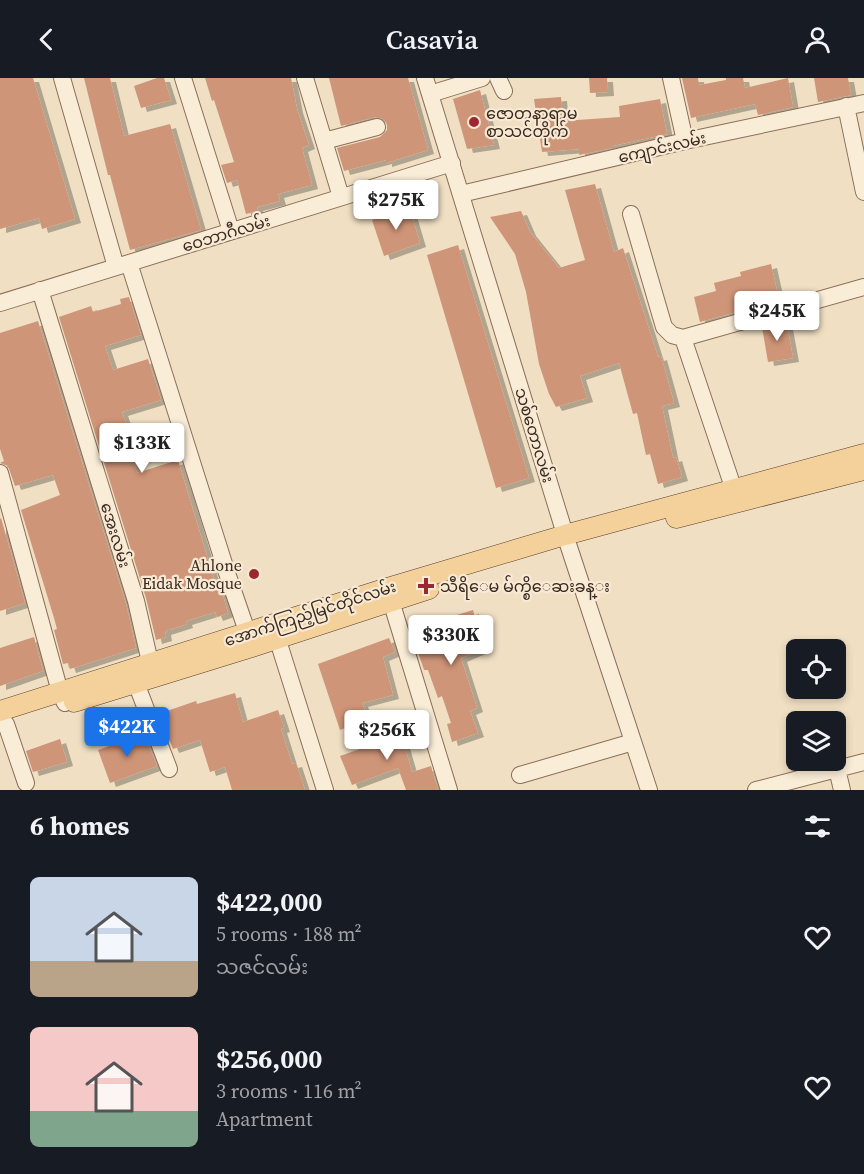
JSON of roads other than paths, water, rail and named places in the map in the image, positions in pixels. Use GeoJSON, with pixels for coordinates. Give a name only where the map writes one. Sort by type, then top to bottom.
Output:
{"type":"FeatureCollection","features":[{"type":"Feature","properties":{"kind":"main road","name":"အောက်ကြည့်မြင်တိုင်လမ်း"},"geometry":{"type":"LineString","coordinates":[[2,720],[63,698],[147,675],[275,631],[567,540],[835,470],[864,454]]}},
{"type":"Feature","properties":{"kind":"main road","name":"အောက်ကြည့်မြင်တိုင်လမ်း"},"geometry":{"type":"LineString","coordinates":[[835,470],[864,470]]}},
{"type":"Feature","properties":{"kind":"street"},"geometry":{"type":"LineString","coordinates":[[62,78],[250,640]]}},
{"type":"Feature","properties":{"kind":"street"},"geometry":{"type":"LineString","coordinates":[[183,78],[231,231]]}},
{"type":"Feature","properties":{"kind":"street"},"geometry":{"type":"LineString","coordinates":[[306,78],[340,197]]}},
{"type":"Feature","properties":{"kind":"street"},"geometry":{"type":"LineString","coordinates":[[427,86],[483,78]]}},
{"type":"Feature","properties":{"kind":"street"},"geometry":{"type":"LineString","coordinates":[[671,78],[685,141]]}},
{"type":"Feature","properties":{"kind":"street","name":"သစ်တောလမ်း"},"geometry":{"type":"LineString","coordinates":[[427,86],[567,540],[649,790]]}},
{"type":"Feature","properties":{"kind":"street","name":"ကျောင်းလမ်း"},"geometry":{"type":"LineString","coordinates":[[461,195],[685,141],[864,103]]}},
{"type":"Feature","properties":{"kind":"street"},"geometry":{"type":"LineString","coordinates":[[846,106],[864,192]]}},
{"type":"Feature","properties":{"kind":"street"},"geometry":{"type":"LineString","coordinates":[[324,141],[377,127]]}},
{"type":"Feature","properties":{"kind":"street","name":"ဝေဘာဂီလမ်း"},"geometry":{"type":"LineString","coordinates":[[0,303],[452,163]]}},
{"type":"Feature","properties":{"kind":"street"},"geometry":{"type":"LineString","coordinates":[[631,214],[664,327],[672,335],[683,338],[864,287]]}},
{"type":"Feature","properties":{"kind":"street","name":"အေးလမ်း"},"geometry":{"type":"LineString","coordinates":[[40,290],[136,601],[147,675],[169,769]]}},
{"type":"Feature","properties":{"kind":"street"},"geometry":{"type":"LineString","coordinates":[[683,338],[736,497]]}},
{"type":"Feature","properties":{"kind":"street"},"geometry":{"type":"LineString","coordinates":[[0,473],[63,698]]}},
{"type":"Feature","properties":{"kind":"street"},"geometry":{"type":"LineString","coordinates":[[388,595],[449,790]]}},
{"type":"Feature","properties":{"kind":"street"},"geometry":{"type":"LineString","coordinates":[[275,631],[325,790]]}},
{"type":"Feature","properties":{"kind":"street"},"geometry":{"type":"LineString","coordinates":[[2,720],[26,783]]}},
{"type":"Feature","properties":{"kind":"street"},"geometry":{"type":"LineString","coordinates":[[520,775],[633,742]]}},
{"type":"Feature","properties":{"kind":"street"},"geometry":{"type":"LineString","coordinates":[[846,767],[864,762]]}},
{"type":"Feature","properties":{"kind":"street"},"geometry":{"type":"LineString","coordinates":[[756,790],[791,786],[832,771]]}},
{"type":"Feature","properties":{"kind":"street"},"geometry":{"type":"LineString","coordinates":[[837,771],[842,790]]}},
{"type":"Feature","properties":{"kind":"place","name":"ဇောတနာရာမ စာသင်တိုက်"},"geometry":{"type":"Point","coordinates":[474,122]}},
{"type":"Feature","properties":{"kind":"place","name":"Ahlone Eidak Mosque"},"geometry":{"type":"Point","coordinates":[254,574]}},
{"type":"Feature","properties":{"kind":"place","name":"သီရိေမ မ်က္စိေဆးခန္း"},"geometry":{"type":"Point","coordinates":[426,586]}}]}
